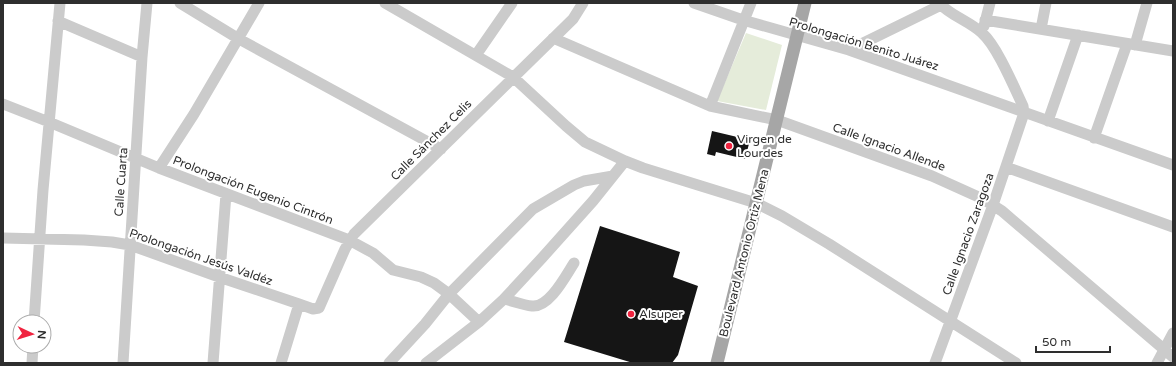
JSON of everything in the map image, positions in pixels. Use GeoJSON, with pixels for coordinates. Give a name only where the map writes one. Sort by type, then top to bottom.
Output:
{"type":"FeatureCollection","features":[{"type":"Feature","properties":{"kind":"main road","name":"Boulevard Antonio Ortiz Mena"},"geometry":{"type":"LineString","coordinates":[[719,362],[805,3]]}},
{"type":"Feature","properties":{"kind":"street"},"geometry":{"type":"LineString","coordinates":[[34,314],[39,238],[60,3]]}},
{"type":"Feature","properties":{"kind":"street","name":"Calle Cuarta"},"geometry":{"type":"LineString","coordinates":[[123,363],[135,159],[147,3]]}},
{"type":"Feature","properties":{"kind":"street"},"geometry":{"type":"LineString","coordinates":[[180,3],[239,39],[441,149]]}},
{"type":"Feature","properties":{"kind":"street"},"geometry":{"type":"LineString","coordinates":[[159,168],[194,114],[259,3]]}},
{"type":"Feature","properties":{"kind":"street"},"geometry":{"type":"LineString","coordinates":[[385,3],[404,8],[476,55],[513,77],[576,135],[600,150],[643,168],[756,203],[804,228],[1016,363]]}},
{"type":"Feature","properties":{"kind":"street"},"geometry":{"type":"LineString","coordinates":[[476,55],[512,3]]}},
{"type":"Feature","properties":{"kind":"street","name":"Calle Sánchez Celis"},"geometry":{"type":"LineString","coordinates":[[316,309],[321,306],[349,240],[354,234],[572,19],[583,3]]}},
{"type":"Feature","properties":{"kind":"street","name":"Prolongación Benito Juárez"},"geometry":{"type":"LineString","coordinates":[[694,3],[743,20],[849,50],[1173,165]]}},
{"type":"Feature","properties":{"kind":"street"},"geometry":{"type":"LineString","coordinates":[[710,106],[751,3]]}},
{"type":"Feature","properties":{"kind":"street"},"geometry":{"type":"LineString","coordinates":[[982,32],[990,3]]}},
{"type":"Feature","properties":{"kind":"street"},"geometry":{"type":"LineString","coordinates":[[1041,29],[1046,3]]}},
{"type":"Feature","properties":{"kind":"street"},"geometry":{"type":"LineString","coordinates":[[1094,138],[1147,3]]}},
{"type":"Feature","properties":{"kind":"street"},"geometry":{"type":"LineString","coordinates":[[849,50],[940,4],[953,15],[982,32],[987,38],[996,52],[1023,106],[1024,113]]}},
{"type":"Feature","properties":{"kind":"street"},"geometry":{"type":"LineString","coordinates":[[985,20],[1173,51]]}},
{"type":"Feature","properties":{"kind":"street"},"geometry":{"type":"LineString","coordinates":[[58,21],[142,57]]}},
{"type":"Feature","properties":{"kind":"street"},"geometry":{"type":"LineString","coordinates":[[1048,121],[1078,35]]}},
{"type":"Feature","properties":{"kind":"street","name":"Calle Ignacio Allende"},"geometry":{"type":"LineString","coordinates":[[552,38],[710,106],[776,120],[958,186],[994,205],[1173,357]]}},
{"type":"Feature","properties":{"kind":"street","name":"Prolongación Eugenio Cintrón"},"geometry":{"type":"LineString","coordinates":[[3,104],[135,159],[349,240],[373,253],[393,270],[428,280],[449,294],[479,322]]}},
{"type":"Feature","properties":{"kind":"street","name":"Calle Ignacio Zaragoza"},"geometry":{"type":"LineString","coordinates":[[935,363],[994,205],[1024,113]]}},
{"type":"Feature","properties":{"kind":"street"},"geometry":{"type":"LineString","coordinates":[[426,363],[479,322],[504,299],[547,253],[625,161]]}},
{"type":"Feature","properties":{"kind":"street"},"geometry":{"type":"LineString","coordinates":[[1006,167],[1173,227]]}},
{"type":"Feature","properties":{"kind":"street"},"geometry":{"type":"LineString","coordinates":[[389,363],[425,324],[449,294],[532,209],[574,185],[584,181],[613,176]]}},
{"type":"Feature","properties":{"kind":"street"},"geometry":{"type":"LineString","coordinates":[[213,363],[226,194]]}},
{"type":"Feature","properties":{"kind":"street","name":"Prolongación Jesús Valdéz"},"geometry":{"type":"LineString","coordinates":[[3,238],[98,241],[130,245],[219,278],[316,309]]}},
{"type":"Feature","properties":{"kind":"street"},"geometry":{"type":"LineString","coordinates":[[504,299],[532,306],[540,306],[548,301],[574,264]]}},
{"type":"Feature","properties":{"kind":"street"},"geometry":{"type":"LineString","coordinates":[[281,363],[299,304]]}},
{"type":"Feature","properties":{"kind":"street"},"geometry":{"type":"LineString","coordinates":[[1157,363],[1173,334]]}},
{"type":"Feature","properties":{"kind":"green space"},"geometry":{"type":"Polygon","coordinates":[[[746,33],[782,45],[766,110],[717,101],[746,33]]]}},
{"type":"Feature","properties":{"kind":"building","name":"Virgen de Lourdes"},"geometry":{"type":"Polygon","coordinates":[[[712,131],[750,140],[745,159],[716,152],[715,156],[707,154],[712,131]]]}},
{"type":"Feature","properties":{"kind":"building","name":"Alsuper"},"geometry":{"type":"Polygon","coordinates":[[[600,226],[680,252],[673,277],[698,286],[678,355],[672,363],[633,363],[564,342],[600,226]]]}},
{"type":"Feature","properties":{"kind":"place","name":"Virgen de Lourdes"},"geometry":{"type":"Point","coordinates":[729,146]}},
{"type":"Feature","properties":{"kind":"place","name":"Alsuper"},"geometry":{"type":"Point","coordinates":[631,314]}}]}
